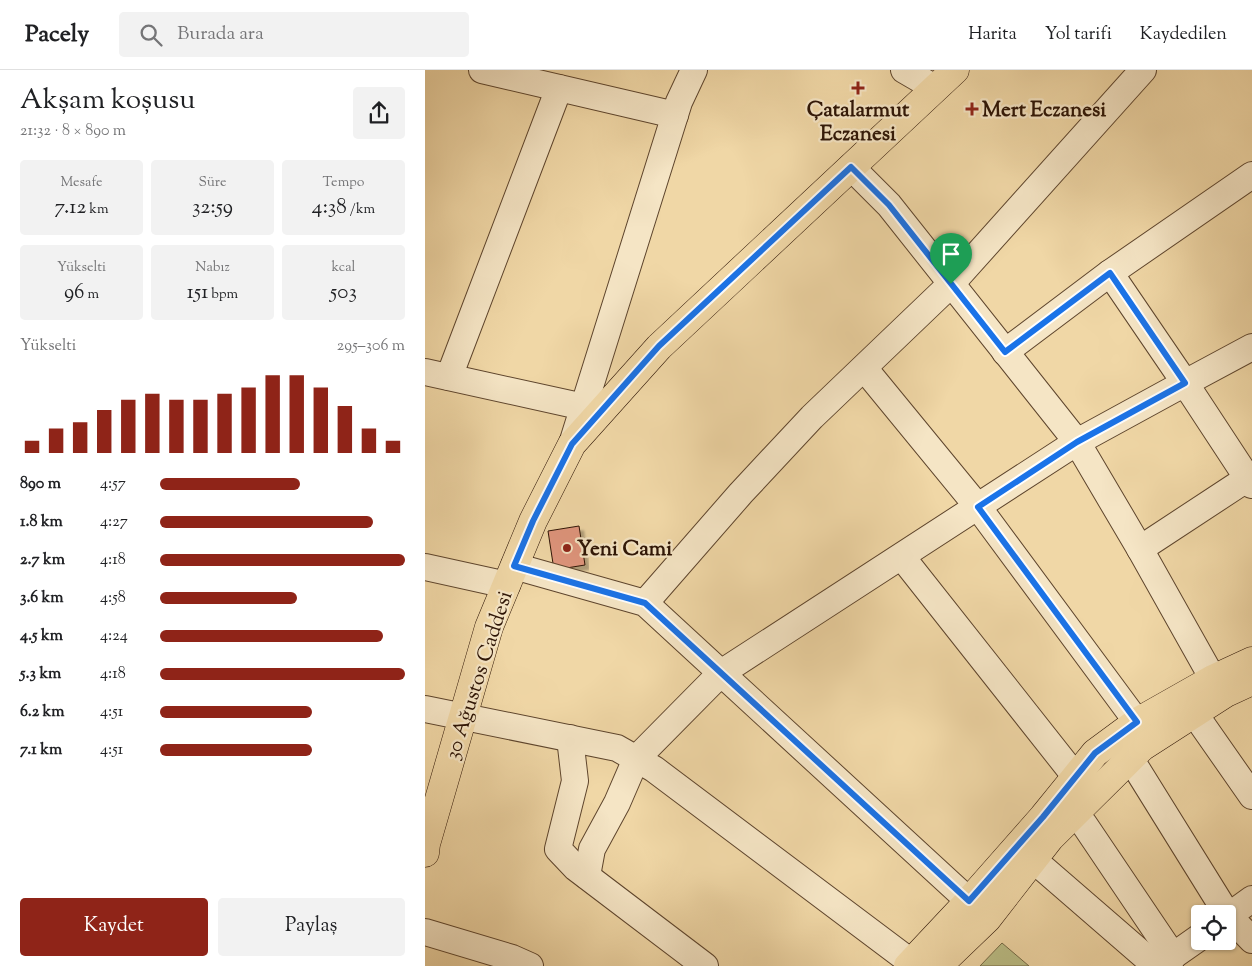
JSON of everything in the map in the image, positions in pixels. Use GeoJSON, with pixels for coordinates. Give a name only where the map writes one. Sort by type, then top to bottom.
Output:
{"type":"FeatureCollection","features":[{"type":"Feature","properties":{"kind":"main road","name":"30 Ağustos Caddesi"},"geometry":{"type":"LineString","coordinates":[[425,852],[489,627],[533,521],[572,444],[659,346],[955,70]]}},
{"type":"Feature","properties":{"kind":"main road"},"geometry":{"type":"LineString","coordinates":[[919,965],[969,901],[1043,817],[1095,753],[1137,722],[1213,678],[1252,660]]}},
{"type":"Feature","properties":{"kind":"main road"},"geometry":{"type":"LineString","coordinates":[[919,965],[987,919],[1050,838],[1142,747],[1226,693],[1252,681]]}},
{"type":"Feature","properties":{"kind":"street"},"geometry":{"type":"LineString","coordinates":[[482,70],[675,115]]}},
{"type":"Feature","properties":{"kind":"street"},"geometry":{"type":"LineString","coordinates":[[572,444],[679,102],[694,70]]}},
{"type":"Feature","properties":{"kind":"street"},"geometry":{"type":"LineString","coordinates":[[904,70],[935,88]]}},
{"type":"Feature","properties":{"kind":"street"},"geometry":{"type":"LineString","coordinates":[[645,603],[741,493],[812,417],[951,284],[1143,70]]}},
{"type":"Feature","properties":{"kind":"street"},"geometry":{"type":"LineString","coordinates":[[559,88],[437,375],[584,407]]}},
{"type":"Feature","properties":{"kind":"street"},"geometry":{"type":"LineString","coordinates":[[851,167],[889,205],[1077,442],[1141,549],[1213,678]]}},
{"type":"Feature","properties":{"kind":"street"},"geometry":{"type":"LineString","coordinates":[[1005,352],[1110,273],[1252,175]]}},
{"type":"Feature","properties":{"kind":"street"},"geometry":{"type":"LineString","coordinates":[[1110,273],[1250,482],[1141,549]]}},
{"type":"Feature","properties":{"kind":"street"},"geometry":{"type":"LineString","coordinates":[[587,876],[592,849],[617,803],[636,759],[721,674],[1077,442],[1185,383],[1248,356]]}},
{"type":"Feature","properties":{"kind":"street"},"geometry":{"type":"LineString","coordinates":[[863,368],[978,507],[1137,722]]}},
{"type":"Feature","properties":{"kind":"street"},"geometry":{"type":"LineString","coordinates":[[902,557],[1075,776]]}},
{"type":"Feature","properties":{"kind":"street"},"geometry":{"type":"LineString","coordinates":[[425,566],[511,576],[645,603],[969,901]]}},
{"type":"Feature","properties":{"kind":"street"},"geometry":{"type":"LineString","coordinates":[[425,709],[617,748],[653,769],[919,965]]}},
{"type":"Feature","properties":{"kind":"street"},"geometry":{"type":"LineString","coordinates":[[1195,713],[1252,796]]}},
{"type":"Feature","properties":{"kind":"street"},"geometry":{"type":"LineString","coordinates":[[570,738],[575,782],[558,849],[576,868],[705,966]]}},
{"type":"Feature","properties":{"kind":"street"},"geometry":{"type":"LineString","coordinates":[[1131,758],[1222,905]]}},
{"type":"Feature","properties":{"kind":"street"},"geometry":{"type":"LineString","coordinates":[[1084,824],[1166,963]]}},
{"type":"Feature","properties":{"kind":"street"},"geometry":{"type":"LineString","coordinates":[[1044,869],[1166,963]]}},
{"type":"Feature","properties":{"kind":"street"},"geometry":{"type":"LineString","coordinates":[[1236,910],[1252,899]]}},
{"type":"Feature","properties":{"kind":"street"},"geometry":{"type":"LineString","coordinates":[[1236,923],[1252,940]]}},
{"type":"Feature","properties":{"kind":"street"},"geometry":{"type":"LineString","coordinates":[[425,932],[512,958],[531,966]]}},
{"type":"Feature","properties":{"kind":"street"},"geometry":{"type":"LineString","coordinates":[[1166,963],[1191,944]]}},
{"type":"Feature","properties":{"kind":"green space"},"geometry":{"type":"Polygon","coordinates":[[[1002,943],[1029,966],[980,966],[1002,943]]]}},
{"type":"Feature","properties":{"kind":"building","name":"Yeni Cami"},"geometry":{"type":"Polygon","coordinates":[[[579,526],[585,565],[554,570],[548,531],[579,526]]]}},
{"type":"Feature","properties":{"kind":"place","name":"Çatalarmut Eczanesi"},"geometry":{"type":"Point","coordinates":[858,88]}},
{"type":"Feature","properties":{"kind":"place","name":"Mert Eczanesi"},"geometry":{"type":"Point","coordinates":[972,109]}},
{"type":"Feature","properties":{"kind":"place","name":"Yeni Cami"},"geometry":{"type":"Point","coordinates":[567,548]}},
{"type":"Feature","properties":{"kind":"route"},"geometry":{"type":"LineString","coordinates":[[851,167],[889,205],[951,284],[1005,352],[1110,273],[1185,383],[1077,442],[978,507],[1137,722],[1095,753],[1043,817],[969,901],[645,603],[514,566],[533,521],[572,444],[659,346],[851,167]]}}]}
